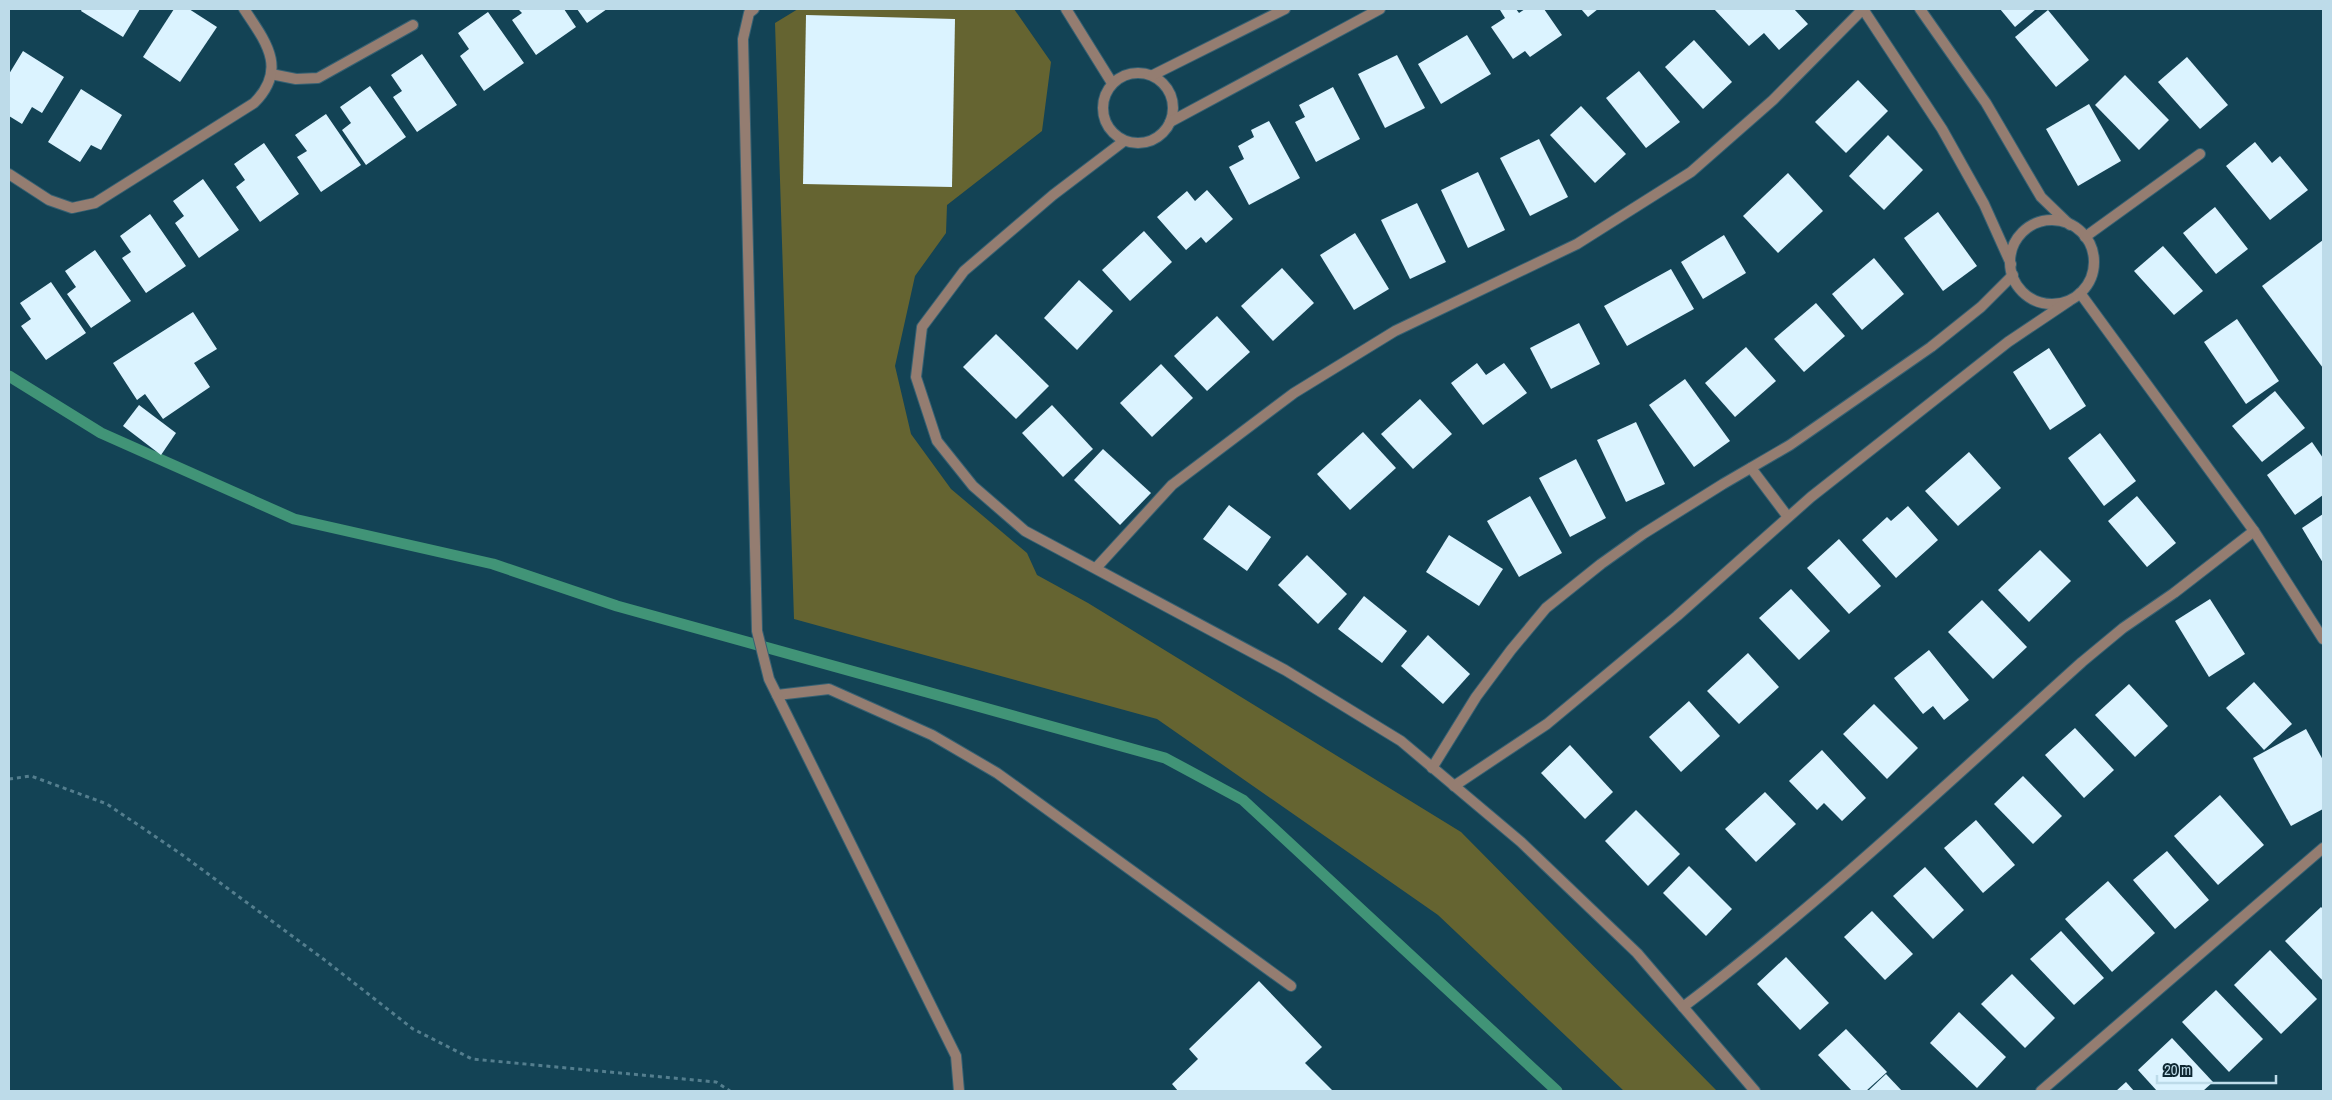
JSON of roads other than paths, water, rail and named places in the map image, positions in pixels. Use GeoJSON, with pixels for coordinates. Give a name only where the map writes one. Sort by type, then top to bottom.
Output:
{"type":"FeatureCollection","features":[{"type":"Feature","properties":{"kind":"street"},"geometry":{"type":"LineString","coordinates":[[9,174],[50,200],[72,208],[95,203],[254,103],[262,94],[272,74],[272,62],[270,50],[244,9]]}},
{"type":"Feature","properties":{"kind":"street"},"geometry":{"type":"LineString","coordinates":[[754,9],[749,13],[743,39],[757,631],[769,679],[956,1056],[959,1091]]}},
{"type":"Feature","properties":{"kind":"street"},"geometry":{"type":"LineString","coordinates":[[1066,9],[1112,83]]}},
{"type":"Feature","properties":{"kind":"street"},"geometry":{"type":"LineString","coordinates":[[1153,75],[1285,9]]}},
{"type":"Feature","properties":{"kind":"street"},"geometry":{"type":"LineString","coordinates":[[1170,122],[1380,9]]}},
{"type":"Feature","properties":{"kind":"street"},"geometry":{"type":"LineString","coordinates":[[1096,568],[1172,485],[1294,393],[1395,331],[1577,244],[1691,172],[1773,100],[1863,9],[1942,129],[1984,204],[2011,264]]}},
{"type":"Feature","properties":{"kind":"street"},"geometry":{"type":"LineString","coordinates":[[1454,786],[1546,724],[1569,706],[1656,634],[1788,517],[2008,342],[2080,293],[2089,283],[2093,270],[2094,256],[2090,243],[2082,232],[2070,224],[2041,197],[1986,103],[1920,9]]}},
{"type":"Feature","properties":{"kind":"street"},"geometry":{"type":"LineString","coordinates":[[272,74],[296,79],[318,78],[413,25]]}},
{"type":"Feature","properties":{"kind":"street"},"geometry":{"type":"LineString","coordinates":[[1139,72],[1153,75],[1165,84],[1172,96],[1173,110],[1170,122],[1162,134],[1151,141],[1137,144],[1124,141],[1113,133],[1105,122],[1102,109],[1104,96],[1112,83],[1124,74],[1139,72]]}},
{"type":"Feature","properties":{"kind":"street"},"geometry":{"type":"LineString","coordinates":[[1124,141],[1053,195],[964,270],[922,326],[916,377],[937,441],[973,486],[1025,531],[1285,670],[1401,742],[1521,842],[1630,946],[1755,1091]]}},
{"type":"Feature","properties":{"kind":"street"},"geometry":{"type":"LineString","coordinates":[[2085,237],[2200,154]]}},
{"type":"Feature","properties":{"kind":"street"},"geometry":{"type":"LineString","coordinates":[[2069,301],[2055,304],[2042,303],[2029,297],[2019,287],[2012,275],[2011,264],[2013,248],[2020,235],[2030,226],[2057,220],[2070,224]]}},
{"type":"Feature","properties":{"kind":"street"},"geometry":{"type":"LineString","coordinates":[[1432,768],[1476,697],[1510,650],[1546,608],[1601,564],[1643,534],[1790,445],[1931,347],[1981,307],[2012,275]]}},
{"type":"Feature","properties":{"kind":"street"},"geometry":{"type":"LineString","coordinates":[[2080,293],[2254,531],[2323,639]]}},
{"type":"Feature","properties":{"kind":"street"},"geometry":{"type":"LineString","coordinates":[[1751,468],[1788,517]]}},
{"type":"Feature","properties":{"kind":"street"},"geometry":{"type":"LineString","coordinates":[[1683,1007],[1737,966],[1828,890],[2082,662],[2123,628],[2174,593],[2254,531]]}},
{"type":"Feature","properties":{"kind":"street"},"geometry":{"type":"LineString","coordinates":[[777,695],[829,689],[932,735],[997,773],[1291,986]]}},
{"type":"Feature","properties":{"kind":"street"},"geometry":{"type":"LineString","coordinates":[[2041,1091],[2323,848]]}},
{"type":"Feature","properties":{"kind":"waterway"},"geometry":{"type":"LineString","coordinates":[[9,376],[101,433],[294,519],[493,564],[617,606],[1165,758],[1243,800],[1557,1091]]}}]}
